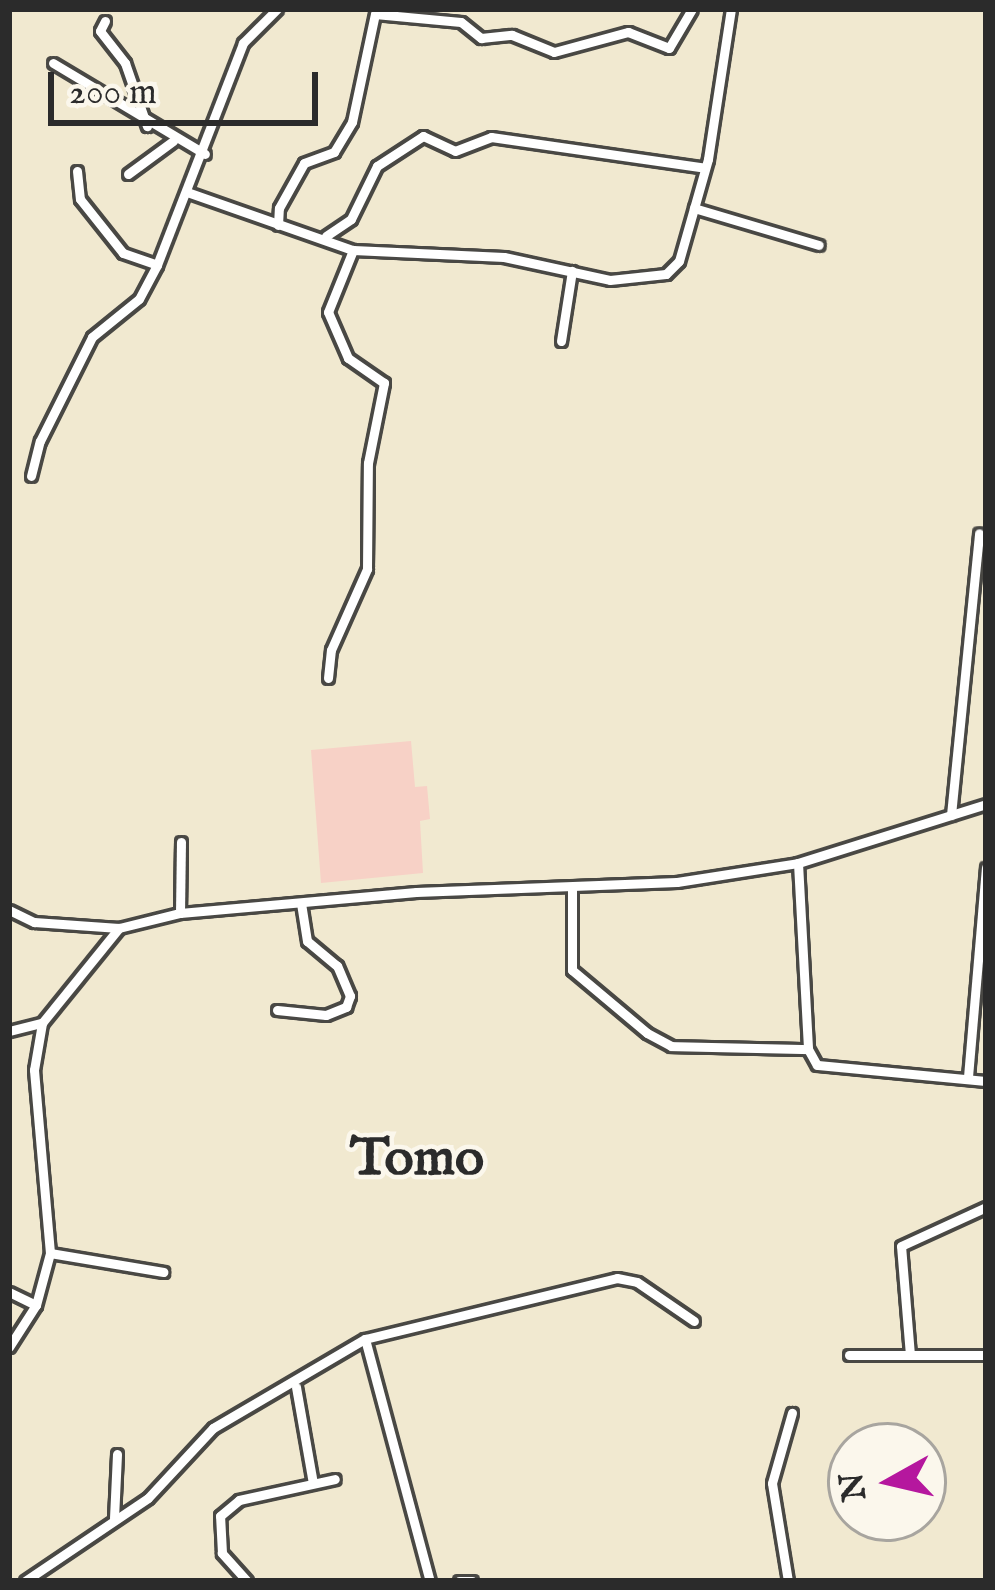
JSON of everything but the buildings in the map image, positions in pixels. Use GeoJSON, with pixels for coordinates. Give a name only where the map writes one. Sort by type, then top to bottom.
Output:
{"type":"FeatureCollection","features":[{"type":"Feature","properties":{"kind":"street"},"geometry":{"type":"LineString","coordinates":[[31,476],[40,441],[92,337],[140,299],[157,265],[205,154],[243,43],[278,9]]}},
{"type":"Feature","properties":{"kind":"street"},"geometry":{"type":"LineString","coordinates":[[278,225],[279,208],[304,163],[334,152],[352,122],[375,14],[461,22],[481,38],[512,35],[554,52],[628,32],[669,48],[692,9]]}},
{"type":"Feature","properties":{"kind":"street"},"geometry":{"type":"LineString","coordinates":[[187,192],[278,225],[326,236],[352,250],[504,257],[610,280],[666,274],[679,261],[705,168],[731,9]]}},
{"type":"Feature","properties":{"kind":"street"},"geometry":{"type":"LineString","coordinates":[[105,20],[100,31],[125,63],[146,126]]}},
{"type":"Feature","properties":{"kind":"street"},"geometry":{"type":"LineString","coordinates":[[53,63],[146,126],[205,154]]}},
{"type":"Feature","properties":{"kind":"street"},"geometry":{"type":"LineString","coordinates":[[326,236],[351,219],[377,166],[423,136],[455,152],[491,137],[705,168]]}},
{"type":"Feature","properties":{"kind":"street"},"geometry":{"type":"LineString","coordinates":[[128,175],[173,141]]}},
{"type":"Feature","properties":{"kind":"street"},"geometry":{"type":"LineString","coordinates":[[77,171],[80,200],[123,253],[157,265]]}},
{"type":"Feature","properties":{"kind":"street"},"geometry":{"type":"LineString","coordinates":[[694,208],[819,245]]}},
{"type":"Feature","properties":{"kind":"street"},"geometry":{"type":"LineString","coordinates":[[328,678],[331,650],[368,569],[368,463],[384,383],[348,358],[328,312],[352,250]]}},
{"type":"Feature","properties":{"kind":"street"},"geometry":{"type":"LineString","coordinates":[[561,341],[572,272]]}},
{"type":"Feature","properties":{"kind":"street"},"geometry":{"type":"LineString","coordinates":[[951,815],[979,533]]}},
{"type":"Feature","properties":{"kind":"street"},"geometry":{"type":"LineString","coordinates":[[968,608],[986,612]]}},
{"type":"Feature","properties":{"kind":"street"},"geometry":{"type":"LineString","coordinates":[[9,910],[34,922],[118,928],[180,913],[572,890],[798,863],[986,804]]}},
{"type":"Feature","properties":{"kind":"street"},"geometry":{"type":"LineString","coordinates":[[180,913],[182,842]]}},
{"type":"Feature","properties":{"kind":"street"},"geometry":{"type":"LineString","coordinates":[[798,863],[808,1049],[827,1069],[986,1082]]}},
{"type":"Feature","properties":{"kind":"street"},"geometry":{"type":"LineString","coordinates":[[968,1077],[986,868]]}},
{"type":"Feature","properties":{"kind":"street"},"geometry":{"type":"LineString","coordinates":[[572,890],[572,970],[647,1033],[671,1046],[808,1049]]}},
{"type":"Feature","properties":{"kind":"street"},"geometry":{"type":"LineString","coordinates":[[277,1010],[326,1015],[346,1007],[350,996],[338,966],[307,941],[301,903]]}},
{"type":"Feature","properties":{"kind":"street"},"geometry":{"type":"LineString","coordinates":[[9,1347],[36,1305],[50,1253],[34,1070],[42,1023],[118,928]]}},
{"type":"Feature","properties":{"kind":"street"},"geometry":{"type":"LineString","coordinates":[[9,1031],[42,1023]]}},
{"type":"Feature","properties":{"kind":"street"},"geometry":{"type":"LineString","coordinates":[[910,1355],[901,1246],[986,1207]]}},
{"type":"Feature","properties":{"kind":"street"},"geometry":{"type":"LineString","coordinates":[[50,1253],[163,1272]]}},
{"type":"Feature","properties":{"kind":"street"},"geometry":{"type":"LineString","coordinates":[[25,1581],[165,1484],[212,1428],[296,1387],[317,1364],[365,1340],[617,1278],[637,1282],[694,1321]]}},
{"type":"Feature","properties":{"kind":"street"},"geometry":{"type":"LineString","coordinates":[[9,1292],[36,1305]]}},
{"type":"Feature","properties":{"kind":"street"},"geometry":{"type":"LineString","coordinates":[[365,1340],[430,1581]]}},
{"type":"Feature","properties":{"kind":"street"},"geometry":{"type":"LineString","coordinates":[[849,1355],[986,1355]]}},
{"type":"Feature","properties":{"kind":"street"},"geometry":{"type":"LineString","coordinates":[[296,1387],[313,1483]]}},
{"type":"Feature","properties":{"kind":"street"},"geometry":{"type":"LineString","coordinates":[[788,1581],[772,1483],[792,1413]]}},
{"type":"Feature","properties":{"kind":"street"},"geometry":{"type":"LineString","coordinates":[[114,1518],[117,1454]]}},
{"type":"Feature","properties":{"kind":"street"},"geometry":{"type":"LineString","coordinates":[[247,1581],[222,1553],[220,1516],[239,1500],[335,1479]]}},
{"type":"Feature","properties":{"kind":"street"},"geometry":{"type":"LineString","coordinates":[[459,1581],[472,1581]]}},
{"type":"Feature","properties":{"kind":"shaded area"},"geometry":{"type":"Polygon","coordinates":[[[411,741],[415,787],[427,786],[430,819],[420,821],[423,873],[321,883],[311,750],[411,741]]]}},
{"type":"Feature","properties":{"kind":"district","name":"Tomo"},"geometry":{"type":"Point","coordinates":[417,1160]}}]}
